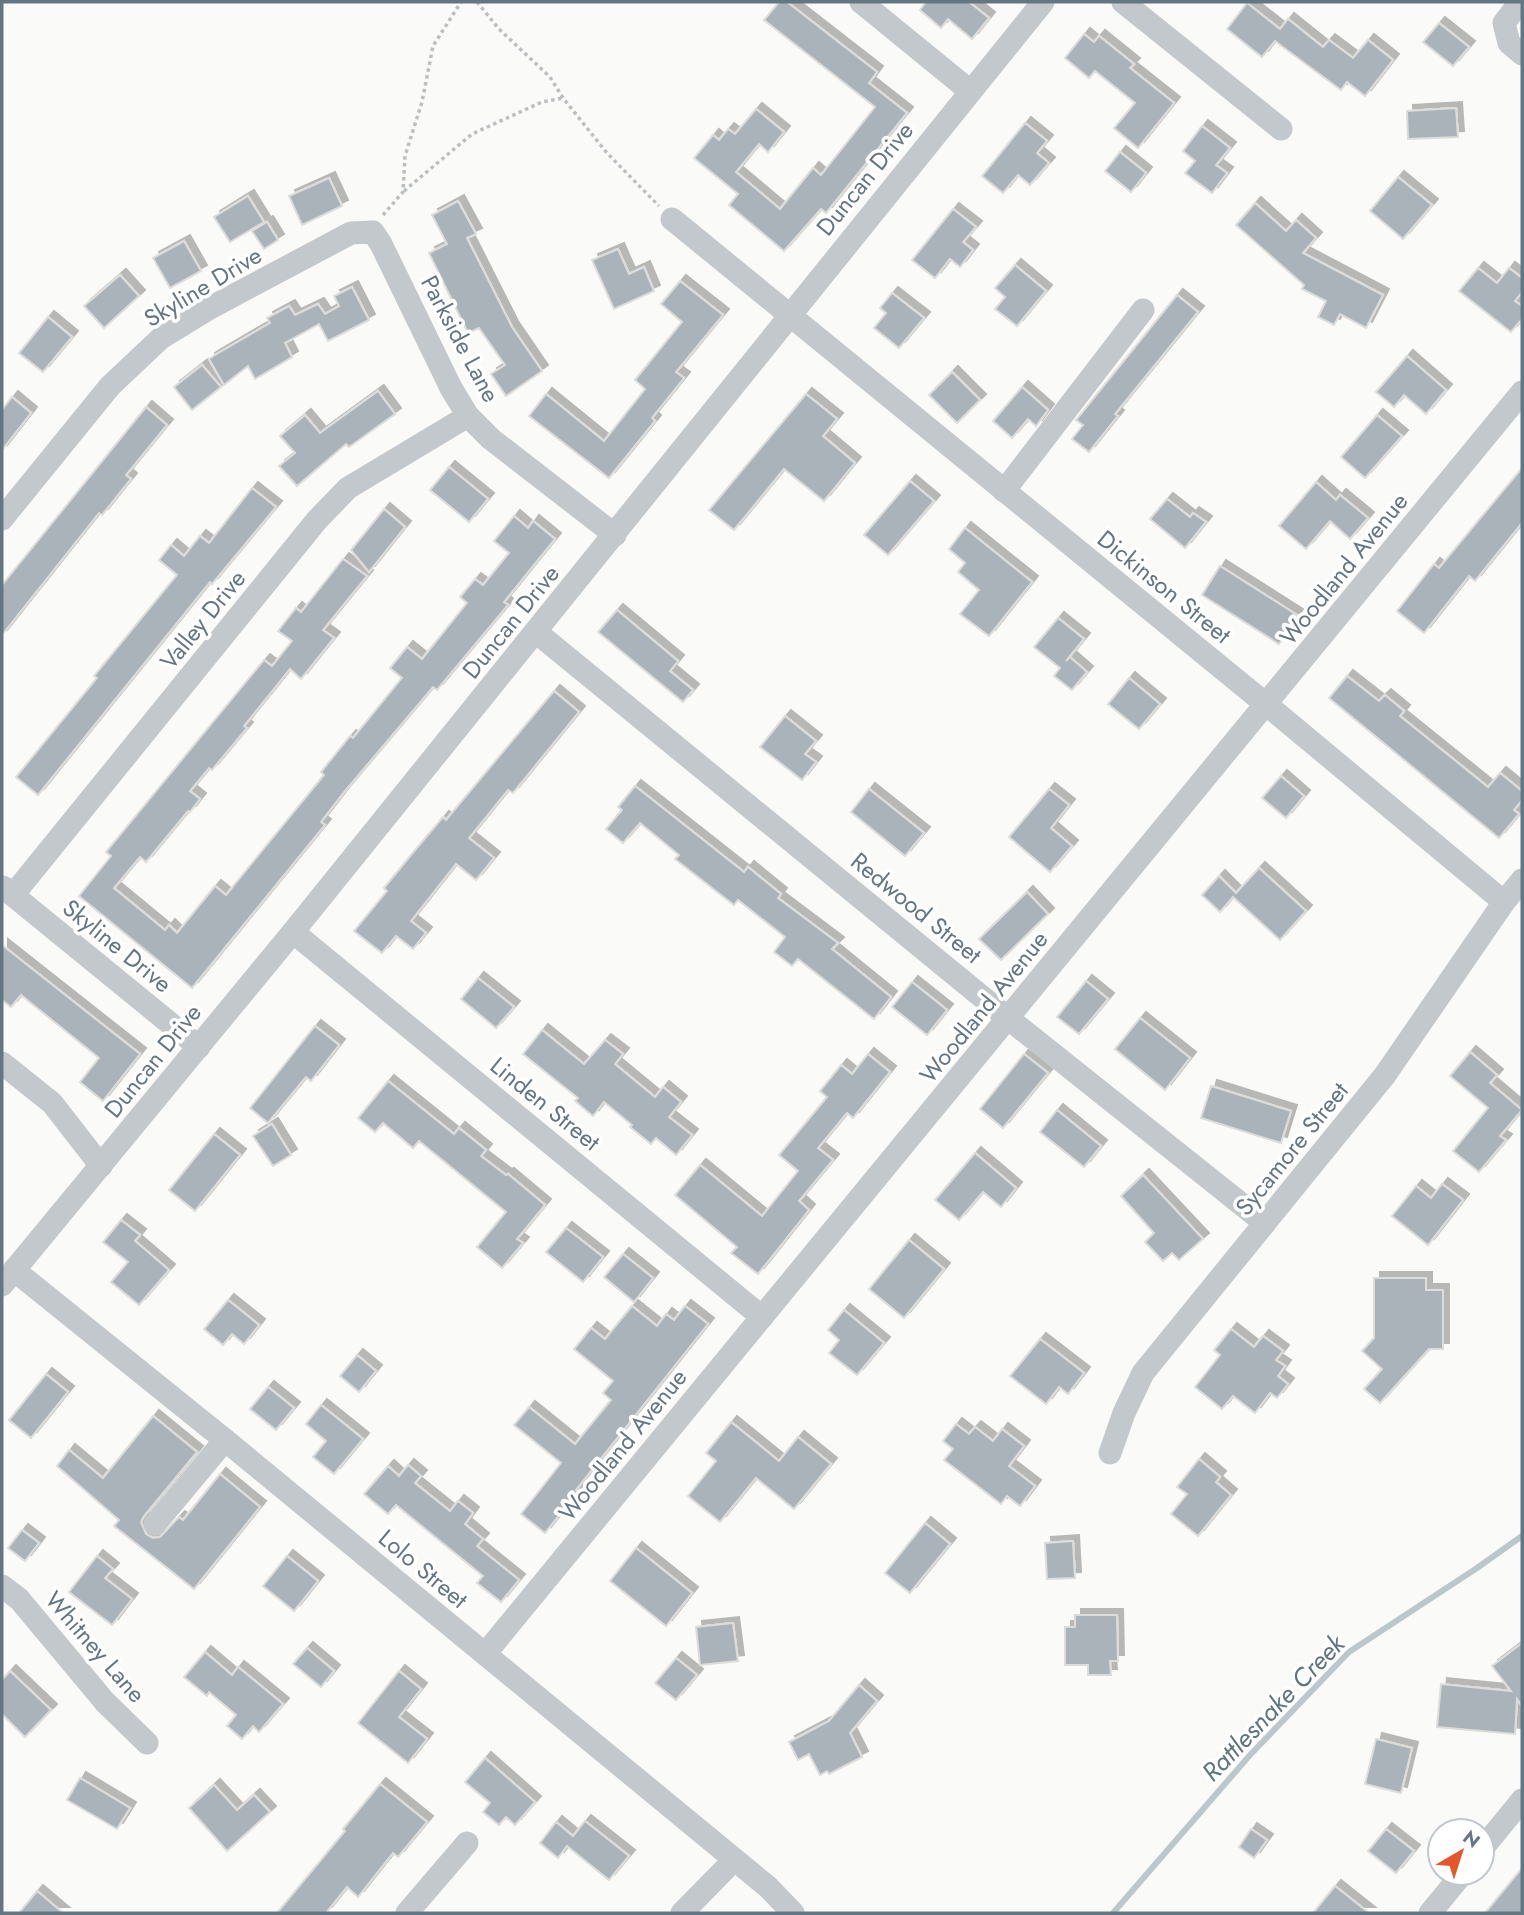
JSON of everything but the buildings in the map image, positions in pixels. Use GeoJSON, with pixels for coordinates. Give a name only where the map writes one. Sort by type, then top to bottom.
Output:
{"type":"FeatureCollection","features":[{"type":"Feature","properties":{"kind":"street"},"geometry":{"type":"LineString","coordinates":[[861,2],[970,91]]}},
{"type":"Feature","properties":{"kind":"street","name":"Duncan Drive"},"geometry":{"type":"LineString","coordinates":[[8,1278],[293,932],[1043,2]]}},
{"type":"Feature","properties":{"kind":"street"},"geometry":{"type":"LineString","coordinates":[[1123,2],[1280,129]]}},
{"type":"Feature","properties":{"kind":"street"},"geometry":{"type":"LineString","coordinates":[[1520,2],[1504,23],[1509,43],[1522,54]]}},
{"type":"Feature","properties":{"kind":"street","name":"Dickinson Street"},"geometry":{"type":"LineString","coordinates":[[671,219],[1504,902]]}},
{"type":"Feature","properties":{"kind":"street","name":"Parkside Lane"},"geometry":{"type":"LineString","coordinates":[[373,232],[451,388],[468,416],[492,439],[615,535]]}},
{"type":"Feature","properties":{"kind":"street","name":"Skyline Drive"},"geometry":{"type":"LineString","coordinates":[[2,519],[110,386],[161,338],[209,308],[351,233],[373,232]]}},
{"type":"Feature","properties":{"kind":"street"},"geometry":{"type":"LineString","coordinates":[[1004,491],[1143,310]]}},
{"type":"Feature","properties":{"kind":"street","name":"Woodland Avenue"},"geometry":{"type":"LineString","coordinates":[[485,1654],[1522,392]]}},
{"type":"Feature","properties":{"kind":"street","name":"Valley Drive"},"geometry":{"type":"LineString","coordinates":[[7,891],[317,520],[348,488],[468,416]]}},
{"type":"Feature","properties":{"kind":"street","name":"Redwood Street"},"geometry":{"type":"LineString","coordinates":[[536,632],[1265,1223]]}},
{"type":"Feature","properties":{"kind":"street","name":"Sycamore Street"},"geometry":{"type":"LineString","coordinates":[[1110,1453],[1124,1413],[1143,1373],[1385,1075],[1522,880]]}},
{"type":"Feature","properties":{"kind":"street","name":"Skyline Drive"},"geometry":{"type":"LineString","coordinates":[[7,891],[199,1047]]}},
{"type":"Feature","properties":{"kind":"street","name":"Linden Street"},"geometry":{"type":"LineString","coordinates":[[293,932],[762,1317]]}},
{"type":"Feature","properties":{"kind":"street"},"geometry":{"type":"LineString","coordinates":[[2,1063],[52,1102],[101,1166]]}},
{"type":"Feature","properties":{"kind":"street","name":"Lolo Street"},"geometry":{"type":"LineString","coordinates":[[8,1278],[225,1440],[768,1887],[793,1913]]}},
{"type":"Feature","properties":{"kind":"street"},"geometry":{"type":"LineString","coordinates":[[155,1524],[225,1440]]}},
{"type":"Feature","properties":{"kind":"street","name":"Whitney Lane"},"geometry":{"type":"LineString","coordinates":[[2,1586],[19,1600],[105,1702],[147,1743]]}},
{"type":"Feature","properties":{"kind":"street"},"geometry":{"type":"LineString","coordinates":[[1496,1832],[1522,1800]]}},
{"type":"Feature","properties":{"kind":"street"},"geometry":{"type":"LineString","coordinates":[[407,1913],[467,1843]]}},
{"type":"Feature","properties":{"kind":"street"},"geometry":{"type":"LineString","coordinates":[[682,1913],[734,1860]]}},
{"type":"Feature","properties":{"kind":"street"},"geometry":{"type":"LineString","coordinates":[[1430,1913],[1451,1887]]}},
{"type":"Feature","properties":{"kind":"path"},"geometry":{"type":"LineString","coordinates":[[403,192],[405,156],[422,102],[433,46],[461,2]]}},
{"type":"Feature","properties":{"kind":"path"},"geometry":{"type":"LineString","coordinates":[[477,2],[499,29],[550,77],[563,98],[607,153],[671,219]]}},
{"type":"Feature","properties":{"kind":"path"},"geometry":{"type":"LineString","coordinates":[[373,232],[403,192],[472,134],[542,102],[563,98]]}},
{"type":"Feature","properties":{"kind":"waterway","name":"Rattlesnake Creek"},"geometry":{"type":"LineString","coordinates":[[1113,1913],[1250,1755],[1349,1652],[1522,1536]]}}]}
